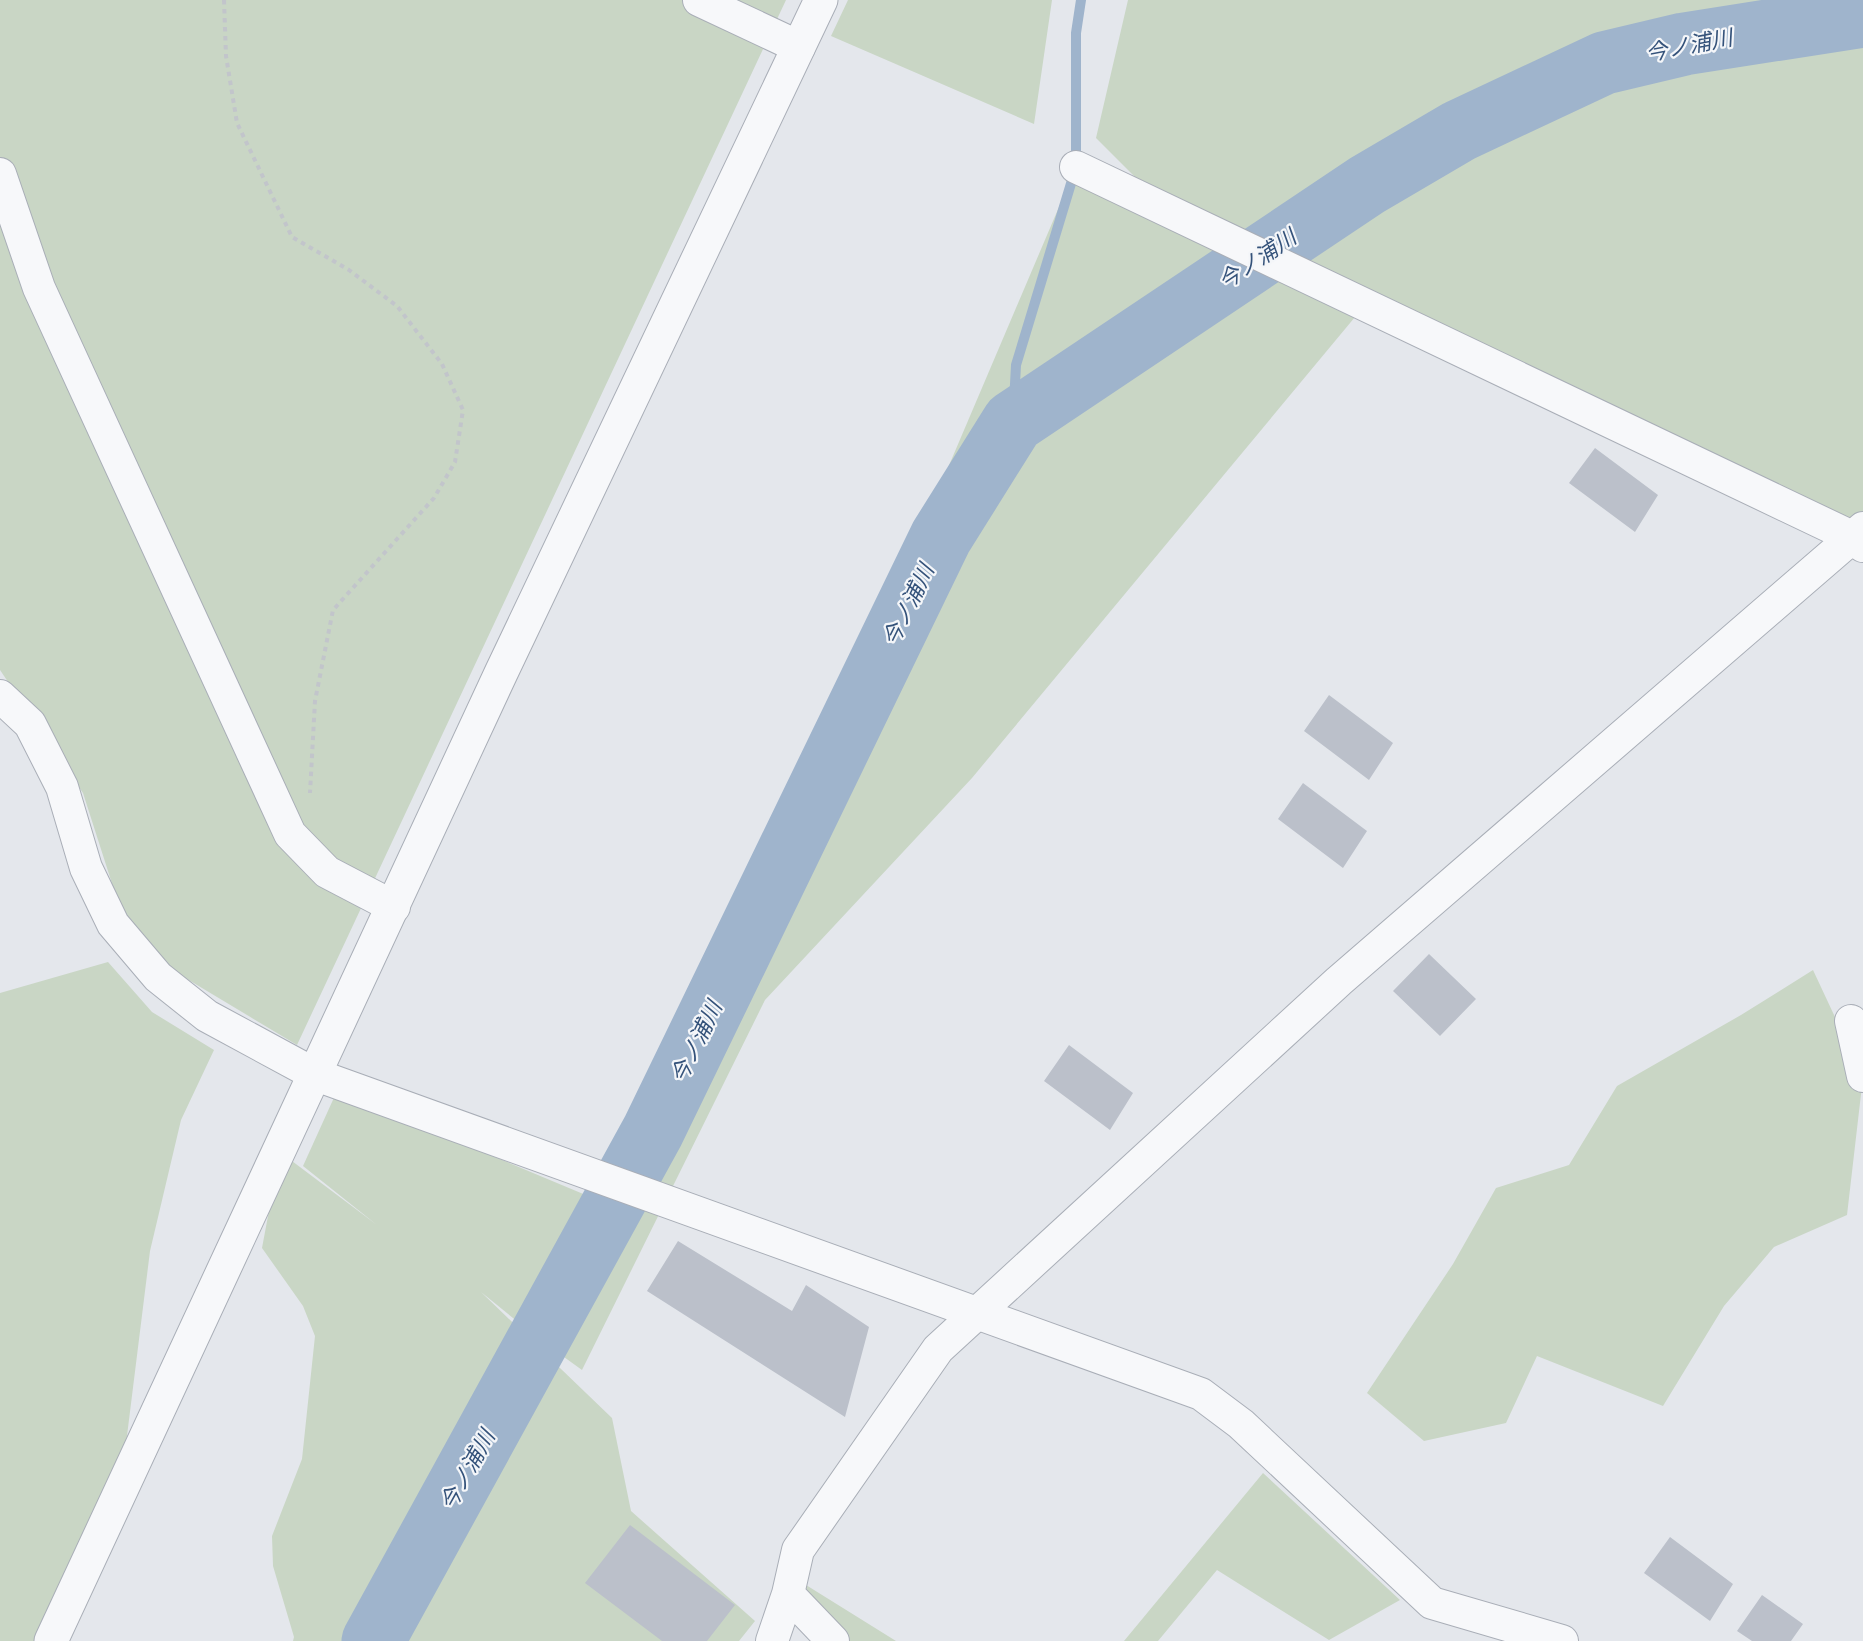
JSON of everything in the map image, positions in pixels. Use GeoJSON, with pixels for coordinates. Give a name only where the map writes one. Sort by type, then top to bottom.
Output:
{"type":"FeatureCollection","features":[{"type":"Feature","properties":{"kind":"street"},"geometry":{"type":"LineString","coordinates":[[699,0],[799,47]]}},
{"type":"Feature","properties":{"kind":"street"},"geometry":{"type":"LineString","coordinates":[[51,1641],[501,673],[820,0]]}},
{"type":"Feature","properties":{"kind":"street"},"geometry":{"type":"LineString","coordinates":[[772,1641],[788,1594],[798,1550],[938,1349],[1339,981],[1859,537],[1076,167]]}},
{"type":"Feature","properties":{"kind":"street"},"geometry":{"type":"LineString","coordinates":[[0,174],[39,288],[290,834],[327,872],[393,907]]}},
{"type":"Feature","properties":{"kind":"street"},"geometry":{"type":"LineString","coordinates":[[0,696],[30,724],[62,787],[86,868],[113,924],[158,977],[207,1016],[316,1075],[1201,1394],[1254,1436],[1432,1603],[1562,1641]]}},
{"type":"Feature","properties":{"kind":"street"},"geometry":{"type":"LineString","coordinates":[[1851,1021],[1863,1076]]}},
{"type":"Feature","properties":{"kind":"street"},"geometry":{"type":"LineString","coordinates":[[788,1594],[833,1641]]}},
{"type":"Feature","properties":{"kind":"path"},"geometry":{"type":"LineString","coordinates":[[224,0],[226,56],[237,123],[292,237],[349,270],[397,306],[442,364],[463,410],[455,462],[434,498],[333,610],[315,701],[310,794]]}},
{"type":"Feature","properties":{"kind":"green space"},"geometry":{"type":"Polygon","coordinates":[[[0,0],[786,0],[297,1045],[132,946],[83,793],[0,670],[0,0]]]}},
{"type":"Feature","properties":{"kind":"green space"},"geometry":{"type":"Polygon","coordinates":[[[848,0],[1052,0],[1034,124],[831,36],[848,0]]]}},
{"type":"Feature","properties":{"kind":"green space"},"geometry":{"type":"Polygon","coordinates":[[[1128,0],[1863,0],[1863,528],[1365,305],[972,778],[765,1000],[582,1370],[481,1292],[612,1418],[631,1511],[755,1621],[739,1641],[293,1641],[294,1637],[273,1566],[272,1536],[302,1459],[315,1336],[303,1306],[262,1248],[280,1152],[377,1225],[303,1166],[337,1091],[612,1206],[798,782],[930,510],[1076,167],[1170,212],[1096,138],[1128,0]]]}},
{"type":"Feature","properties":{"kind":"green space"},"geometry":{"type":"Polygon","coordinates":[[[108,962],[152,1012],[214,1050],[181,1120],[150,1251],[120,1492],[51,1641],[0,1641],[0,993],[108,962]]]}},
{"type":"Feature","properties":{"kind":"green space"},"geometry":{"type":"Polygon","coordinates":[[[1813,970],[1863,1077],[1847,1215],[1774,1247],[1724,1306],[1663,1406],[1537,1356],[1506,1423],[1424,1441],[1367,1393],[1453,1264],[1496,1188],[1569,1165],[1617,1086],[1741,1015],[1813,970]]]}},
{"type":"Feature","properties":{"kind":"green space"},"geometry":{"type":"Polygon","coordinates":[[[1263,1473],[1400,1600],[1329,1640],[1217,1570],[1158,1641],[1124,1641],[1263,1473]]]}},
{"type":"Feature","properties":{"kind":"green space"},"geometry":{"type":"Polygon","coordinates":[[[798,1580],[896,1641],[849,1641],[798,1580]]]}},
{"type":"Feature","properties":{"kind":"building"},"geometry":{"type":"Polygon","coordinates":[[[1595,448],[1658,495],[1635,532],[1569,483],[1595,448]]]}},
{"type":"Feature","properties":{"kind":"building"},"geometry":{"type":"Polygon","coordinates":[[[1329,695],[1393,743],[1369,780],[1304,731],[1329,695]]]}},
{"type":"Feature","properties":{"kind":"building"},"geometry":{"type":"Polygon","coordinates":[[[1303,783],[1367,831],[1343,868],[1278,819],[1303,783]]]}},
{"type":"Feature","properties":{"kind":"building"},"geometry":{"type":"Polygon","coordinates":[[[1429,954],[1476,999],[1440,1036],[1393,991],[1429,954]]]}},
{"type":"Feature","properties":{"kind":"building"},"geometry":{"type":"Polygon","coordinates":[[[1069,1045],[1133,1093],[1110,1130],[1044,1081],[1069,1045]]]}},
{"type":"Feature","properties":{"kind":"building"},"geometry":{"type":"Polygon","coordinates":[[[678,1241],[792,1311],[806,1285],[869,1327],[845,1417],[647,1291],[678,1241]]]}},
{"type":"Feature","properties":{"kind":"building"},"geometry":{"type":"Polygon","coordinates":[[[630,1525],[735,1605],[707,1641],[662,1641],[585,1583],[630,1525]]]}},
{"type":"Feature","properties":{"kind":"building"},"geometry":{"type":"Polygon","coordinates":[[[1670,1537],[1733,1584],[1710,1621],[1644,1573],[1670,1537]]]}},
{"type":"Feature","properties":{"kind":"building"},"geometry":{"type":"Polygon","coordinates":[[[1762,1595],[1803,1624],[1791,1641],[1752,1641],[1737,1631],[1762,1595]]]}},
{"type":"Feature","properties":{"kind":"waterway"},"geometry":{"type":"LineString","coordinates":[[1013,422],[1016,365],[1076,167],[1076,33],[1081,0]]}},
{"type":"Feature","properties":{"kind":"waterway","name":"今ノ浦川"},"geometry":{"type":"LineString","coordinates":[[373,1641],[653,1131],[941,537],[1013,422],[1367,185],[1459,131],[1604,63],[1684,44],[1863,16]]}}]}
